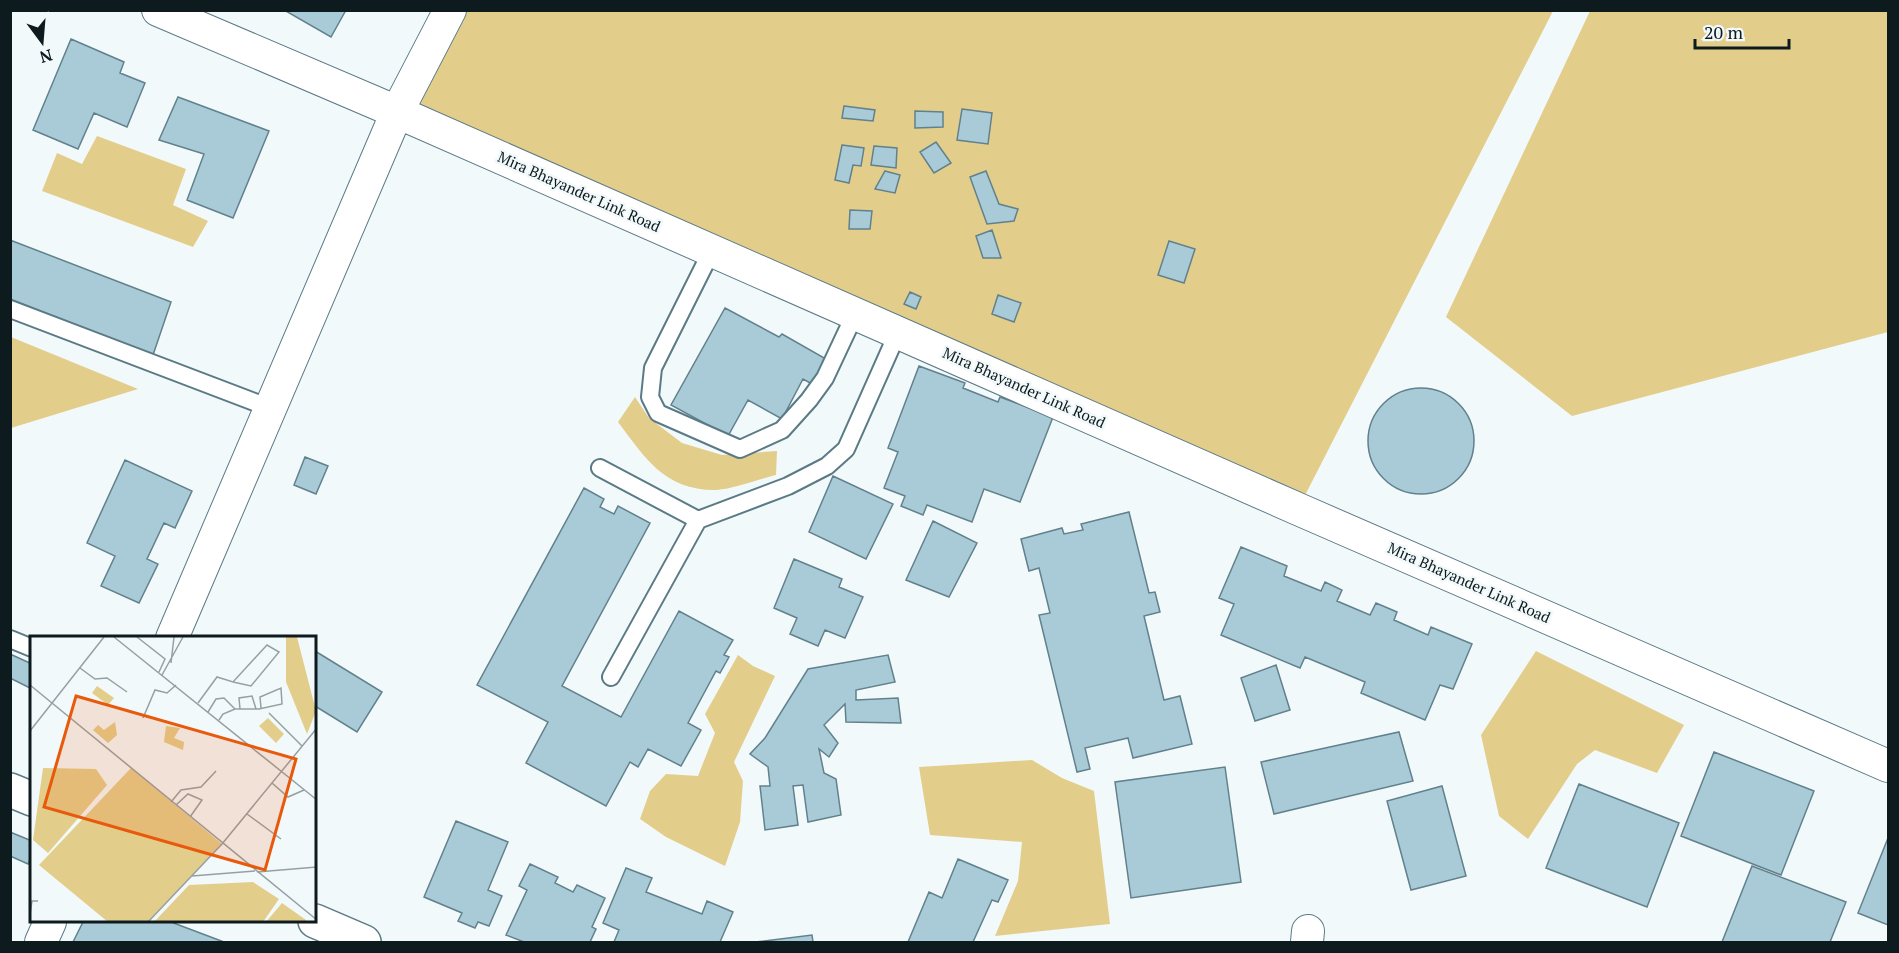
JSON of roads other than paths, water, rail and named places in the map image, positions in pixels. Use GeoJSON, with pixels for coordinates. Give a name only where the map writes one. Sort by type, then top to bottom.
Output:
{"type":"FeatureCollection","features":[{"type":"Feature","properties":{"kind":"street","name":"Mira Bhayander Link Road"},"geometry":{"type":"LineString","coordinates":[[158,10],[397,112],[1888,766]]}},
{"type":"Feature","properties":{"kind":"street"},"geometry":{"type":"LineString","coordinates":[[173,636],[397,112],[450,10]]}},
{"type":"Feature","properties":{"kind":"street"},"geometry":{"type":"LineString","coordinates":[[10,790],[30,798]]}},
{"type":"Feature","properties":{"kind":"street"},"geometry":{"type":"LineString","coordinates":[[316,921],[364,942]]}},
{"type":"Feature","properties":{"kind":"street"},"geometry":{"type":"LineString","coordinates":[[41,942],[49,923]]}},
{"type":"Feature","properties":{"kind":"lane"},"geometry":{"type":"LineString","coordinates":[[712,250],[653,368],[650,397],[658,413],[740,449],[782,430],[825,378],[855,314]]}},
{"type":"Feature","properties":{"kind":"lane"},"geometry":{"type":"LineString","coordinates":[[10,309],[270,408]]}},
{"type":"Feature","properties":{"kind":"lane"},"geometry":{"type":"LineString","coordinates":[[611,677],[698,520],[788,486],[827,466],[846,449],[898,332]]}},
{"type":"Feature","properties":{"kind":"lane"},"geometry":{"type":"LineString","coordinates":[[600,468],[698,520]]}},
{"type":"Feature","properties":{"kind":"lane"},"geometry":{"type":"LineString","coordinates":[[10,639],[30,647]]}}]}
